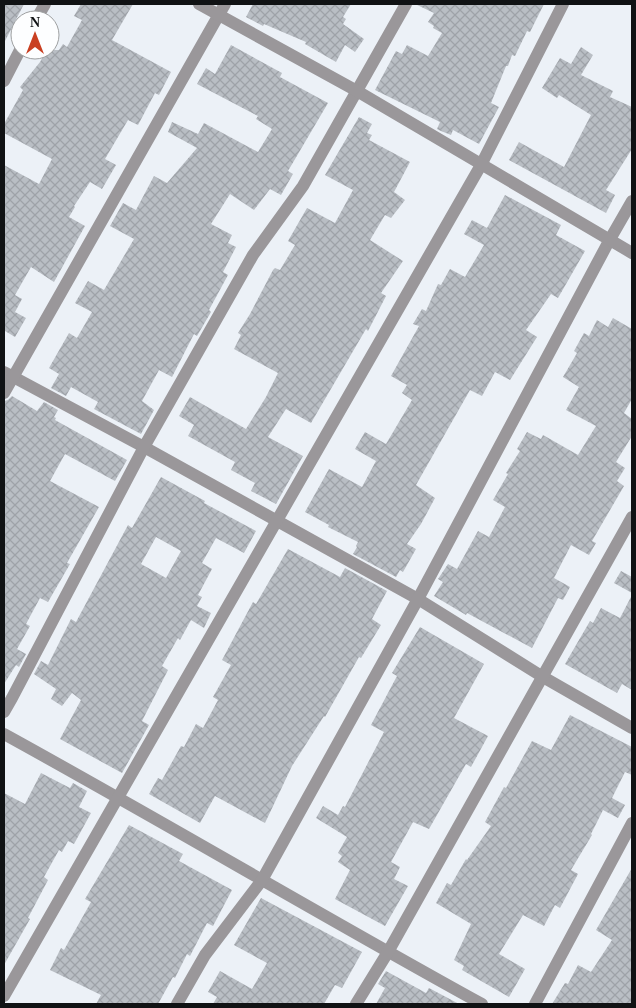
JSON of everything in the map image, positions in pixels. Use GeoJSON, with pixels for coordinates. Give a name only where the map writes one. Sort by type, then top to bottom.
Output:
{"type":"FeatureCollection","features":[{"type":"Feature","properties":{"kind":"street"},"geometry":{"type":"LineString","coordinates":[[199,4],[356,91],[632,254]]}},
{"type":"Feature","properties":{"kind":"street"},"geometry":{"type":"LineString","coordinates":[[4,393],[8,375],[225,4]]}},
{"type":"Feature","properties":{"kind":"street"},"geometry":{"type":"LineString","coordinates":[[4,712],[144,447],[253,255],[303,186],[406,4]]}},
{"type":"Feature","properties":{"kind":"street"},"geometry":{"type":"LineString","coordinates":[[4,996],[481,164],[563,4]]}},
{"type":"Feature","properties":{"kind":"street"},"geometry":{"type":"LineString","coordinates":[[4,81],[15,60]]}},
{"type":"Feature","properties":{"kind":"street"},"geometry":{"type":"LineString","coordinates":[[177,1004],[205,955],[262,880],[418,599],[632,201]]}},
{"type":"Feature","properties":{"kind":"street"},"geometry":{"type":"LineString","coordinates":[[8,375],[144,447],[276,522],[418,599],[543,677],[632,728]]}},
{"type":"Feature","properties":{"kind":"street"},"geometry":{"type":"LineString","coordinates":[[356,1004],[388,952],[632,518]]}},
{"type":"Feature","properties":{"kind":"street"},"geometry":{"type":"LineString","coordinates":[[4,734],[119,797],[482,1004]]}},
{"type":"Feature","properties":{"kind":"street"},"geometry":{"type":"LineString","coordinates":[[535,1004],[632,823]]}},
{"type":"Feature","properties":{"kind":"building"},"geometry":{"type":"Polygon","coordinates":[[[4,4],[24,4],[21,10],[10,10],[10,31],[4,43],[4,4]]]}},
{"type":"Feature","properties":{"kind":"building"},"geometry":{"type":"Polygon","coordinates":[[[81,4],[133,4],[112,40],[171,72],[159,95],[155,93],[138,125],[128,120],[105,159],[116,165],[102,189],[90,182],[74,206],[69,217],[85,226],[54,282],[31,267],[15,295],[22,299],[15,312],[26,318],[15,337],[5,331],[4,334],[4,165],[39,184],[52,159],[4,133],[4,124],[23,90],[20,87],[41,60],[60,60],[60,48],[63,44],[67,47],[82,20],[74,16],[81,4]]]}},
{"type":"Feature","properties":{"kind":"building"},"geometry":{"type":"Polygon","coordinates":[[[253,4],[351,4],[343,17],[346,19],[343,24],[364,39],[355,52],[345,45],[336,62],[305,44],[306,42],[264,24],[263,26],[246,17],[253,4]]]}},
{"type":"Feature","properties":{"kind":"building"},"geometry":{"type":"Polygon","coordinates":[[[415,4],[544,4],[530,32],[527,31],[515,56],[512,55],[508,66],[506,66],[491,103],[499,107],[479,144],[453,130],[451,135],[437,129],[440,122],[375,90],[396,51],[402,54],[407,45],[428,56],[442,33],[433,28],[434,26],[428,22],[434,13],[415,4]]]}},
{"type":"Feature","properties":{"kind":"building"},"geometry":{"type":"Polygon","coordinates":[[[231,45],[282,73],[280,77],[328,103],[288,171],[293,174],[281,195],[270,189],[254,210],[230,194],[211,224],[232,235],[228,243],[236,247],[223,272],[228,275],[209,310],[211,312],[197,336],[194,334],[172,377],[159,370],[142,401],[154,410],[141,434],[94,409],[98,402],[71,387],[66,396],[51,388],[59,374],[49,368],[69,333],[77,338],[92,312],[75,303],[88,281],[104,290],[134,239],[110,226],[123,203],[136,210],[154,176],[167,183],[197,148],[168,132],[172,122],[198,134],[204,123],[258,152],[272,129],[256,119],[258,116],[197,84],[206,68],[215,74],[231,45]]]}},
{"type":"Feature","properties":{"kind":"building"},"geometry":{"type":"Polygon","coordinates":[[[581,47],[593,55],[581,75],[613,91],[610,97],[632,107],[632,149],[606,190],[615,195],[606,213],[509,160],[519,142],[564,167],[591,115],[559,95],[557,98],[542,88],[560,58],[571,64],[581,47]]]}},
{"type":"Feature","properties":{"kind":"building"},"geometry":{"type":"Polygon","coordinates":[[[359,117],[372,124],[367,133],[372,135],[369,140],[410,162],[394,192],[405,200],[391,218],[385,215],[370,240],[403,261],[381,293],[386,296],[368,331],[366,329],[311,423],[286,409],[268,437],[303,456],[276,504],[251,491],[255,483],[231,470],[235,462],[188,436],[194,425],[179,416],[190,397],[246,429],[266,397],[278,373],[234,349],[241,335],[238,333],[273,270],[275,268],[280,270],[295,245],[288,241],[307,208],[335,223],[353,190],[325,175],[359,117]]]}},
{"type":"Feature","properties":{"kind":"building"},"geometry":{"type":"Polygon","coordinates":[[[505,195],[561,225],[556,235],[585,251],[558,298],[551,294],[526,330],[537,337],[510,380],[495,372],[482,396],[470,390],[416,485],[435,498],[421,524],[407,544],[416,549],[403,572],[400,570],[396,577],[353,554],[358,542],[328,527],[329,525],[305,512],[329,469],[362,487],[376,461],[355,449],[365,432],[386,444],[412,400],[402,393],[407,385],[391,376],[419,326],[413,324],[422,309],[426,311],[438,284],[441,285],[450,269],[465,277],[484,245],[464,234],[472,220],[487,228],[505,195]]]}},
{"type":"Feature","properties":{"kind":"building"},"geometry":{"type":"Polygon","coordinates":[[[613,318],[632,329],[632,399],[624,413],[632,419],[632,436],[616,462],[625,468],[617,481],[624,486],[592,541],[596,543],[589,555],[571,545],[554,578],[570,587],[563,600],[558,598],[532,648],[467,613],[466,615],[434,596],[443,582],[438,579],[448,564],[457,569],[478,531],[489,537],[505,507],[493,500],[508,474],[506,473],[520,451],[517,449],[527,432],[541,439],[543,435],[578,455],[596,426],[566,410],[579,387],[563,377],[577,353],[574,351],[584,333],[589,336],[597,320],[608,327],[613,318]]]}},
{"type":"Feature","properties":{"kind":"building"},"geometry":{"type":"Polygon","coordinates":[[[12,396],[37,411],[44,402],[58,410],[54,417],[56,418],[55,420],[127,460],[115,481],[65,454],[50,481],[99,507],[67,563],[70,564],[48,602],[40,598],[26,624],[30,626],[17,649],[26,654],[19,667],[16,665],[4,684],[4,401],[12,396]]]}},
{"type":"Feature","properties":{"kind":"building"},"geometry":{"type":"Polygon","coordinates":[[[161,477],[256,531],[244,553],[216,538],[202,563],[212,569],[198,595],[202,597],[197,606],[211,613],[204,628],[191,620],[162,666],[168,670],[142,721],[149,725],[122,773],[60,739],[81,700],[72,693],[62,706],[51,699],[56,689],[34,674],[41,661],[48,665],[71,619],[76,622],[128,525],[132,528],[161,477]],[[156,537],[141,564],[166,578],[181,551],[156,537]]]}},
{"type":"Feature","properties":{"kind":"building"},"geometry":{"type":"Polygon","coordinates":[[[288,549],[340,577],[345,568],[387,591],[372,619],[381,625],[361,658],[359,657],[325,717],[292,766],[265,823],[215,796],[200,823],[149,794],[158,778],[162,780],[181,746],[184,747],[196,724],[203,728],[218,700],[213,697],[231,665],[222,660],[253,602],[256,604],[288,549]]]}},
{"type":"Feature","properties":{"kind":"building"},"geometry":{"type":"Polygon","coordinates":[[[621,571],[632,577],[632,593],[614,583],[621,571]]]}},
{"type":"Feature","properties":{"kind":"building"},"geometry":{"type":"Polygon","coordinates":[[[632,595],[632,690],[622,684],[617,693],[565,664],[590,621],[593,623],[601,608],[620,618],[632,595]]]}},
{"type":"Feature","properties":{"kind":"building"},"geometry":{"type":"Polygon","coordinates":[[[420,627],[484,664],[454,718],[488,736],[471,767],[466,764],[429,829],[413,822],[391,862],[400,867],[394,879],[408,886],[385,926],[335,899],[350,870],[338,862],[342,856],[338,853],[347,837],[316,818],[323,806],[338,815],[343,806],[345,807],[384,732],[371,725],[397,676],[392,673],[420,627]]]}},
{"type":"Feature","properties":{"kind":"building"},"geometry":{"type":"Polygon","coordinates":[[[570,715],[632,747],[632,775],[625,772],[612,798],[625,805],[618,818],[603,810],[592,835],[571,870],[578,874],[560,908],[555,905],[544,926],[523,915],[499,954],[525,969],[509,997],[462,970],[464,966],[454,960],[471,924],[436,903],[447,883],[451,885],[466,859],[491,826],[485,822],[532,741],[551,750],[570,715]]]}},
{"type":"Feature","properties":{"kind":"building"},"geometry":{"type":"Polygon","coordinates":[[[41,773],[70,788],[73,783],[87,791],[79,807],[91,813],[74,844],[68,841],[62,852],[59,850],[44,877],[48,880],[28,918],[30,919],[4,965],[4,793],[25,804],[41,773]]]}},
{"type":"Feature","properties":{"kind":"building"},"geometry":{"type":"Polygon","coordinates":[[[129,825],[183,854],[179,861],[232,890],[213,926],[207,923],[190,956],[187,954],[175,978],[173,977],[158,1004],[96,1004],[101,995],[50,970],[61,948],[64,950],[91,902],[85,899],[129,825]]]}},
{"type":"Feature","properties":{"kind":"building"},"geometry":{"type":"Polygon","coordinates":[[[632,868],[632,1004],[552,1004],[565,983],[568,984],[578,965],[591,972],[612,940],[596,930],[632,868]]]}},
{"type":"Feature","properties":{"kind":"building"},"geometry":{"type":"Polygon","coordinates":[[[261,898],[362,952],[342,988],[335,985],[324,1004],[213,1004],[217,997],[208,992],[220,971],[252,989],[267,963],[234,945],[261,898]]]}},
{"type":"Feature","properties":{"kind":"building"},"geometry":{"type":"Polygon","coordinates":[[[386,971],[426,993],[429,988],[459,1004],[376,1004],[385,988],[378,984],[386,971]]]}}]}
